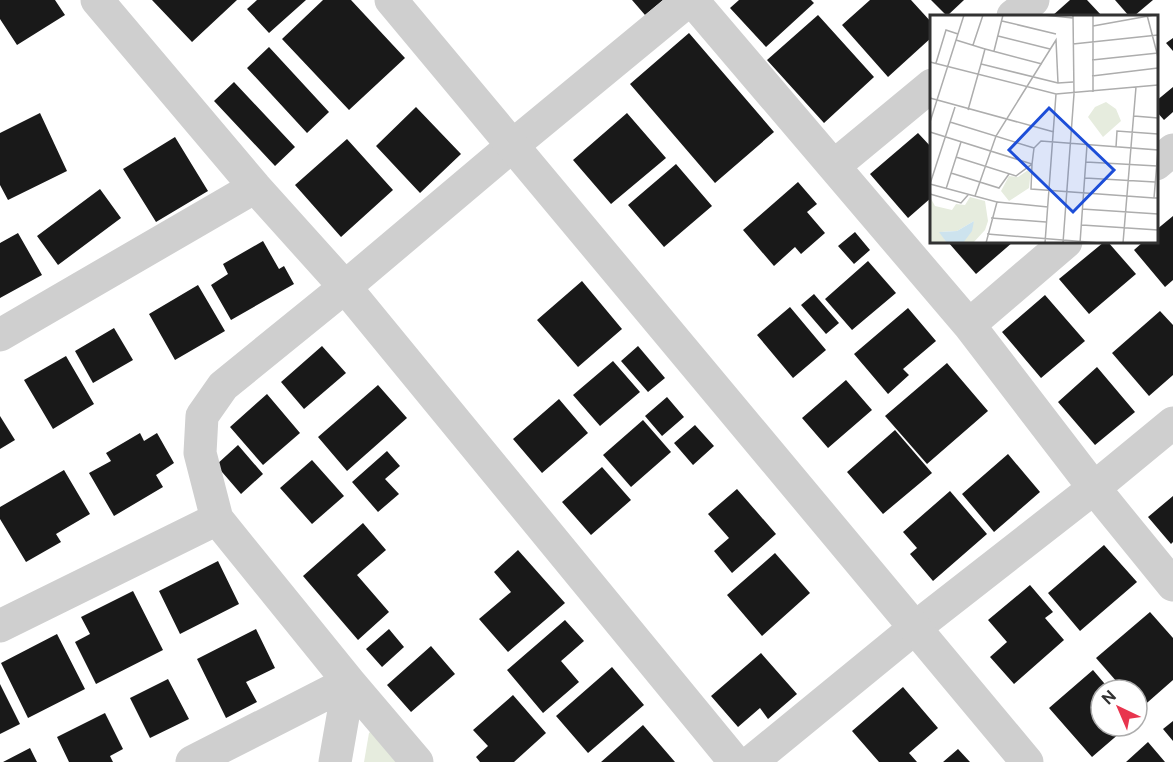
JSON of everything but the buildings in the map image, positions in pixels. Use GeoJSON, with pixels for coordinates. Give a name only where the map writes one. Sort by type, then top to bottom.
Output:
{"type":"FeatureCollection","features":[{"type":"Feature","properties":{"kind":"street"},"geometry":{"type":"LineString","coordinates":[[97,0],[255,188],[345,287],[735,762]]}},
{"type":"Feature","properties":{"kind":"street"},"geometry":{"type":"LineString","coordinates":[[391,0],[1027,762]]}},
{"type":"Feature","properties":{"kind":"street"},"geometry":{"type":"LineString","coordinates":[[417,762],[348,682],[217,519],[200,453],[202,416],[223,386],[690,0],[969,325],[1094,488],[1173,585]]}},
{"type":"Feature","properties":{"kind":"street"},"geometry":{"type":"LineString","coordinates":[[1014,15],[1033,0]]}},
{"type":"Feature","properties":{"kind":"street"},"geometry":{"type":"LineString","coordinates":[[834,166],[930,87]]}},
{"type":"Feature","properties":{"kind":"street"},"geometry":{"type":"LineString","coordinates":[[1158,162],[1173,150]]}},
{"type":"Feature","properties":{"kind":"street"},"geometry":{"type":"LineString","coordinates":[[0,335],[255,188]]}},
{"type":"Feature","properties":{"kind":"street"},"geometry":{"type":"LineString","coordinates":[[969,325],[1065,243]]}},
{"type":"Feature","properties":{"kind":"street"},"geometry":{"type":"LineString","coordinates":[[751,762],[916,627],[1173,423]]}},
{"type":"Feature","properties":{"kind":"street"},"geometry":{"type":"LineString","coordinates":[[0,626],[217,519]]}},
{"type":"Feature","properties":{"kind":"street"},"geometry":{"type":"LineString","coordinates":[[192,762],[348,682]]}},
{"type":"Feature","properties":{"kind":"street"},"geometry":{"type":"LineString","coordinates":[[335,762],[348,682]]}},
{"type":"Feature","properties":{"kind":"shaded area"},"geometry":{"type":"Polygon","coordinates":[[[377,727],[405,762],[364,762],[369,733],[377,727]]]}}]}
